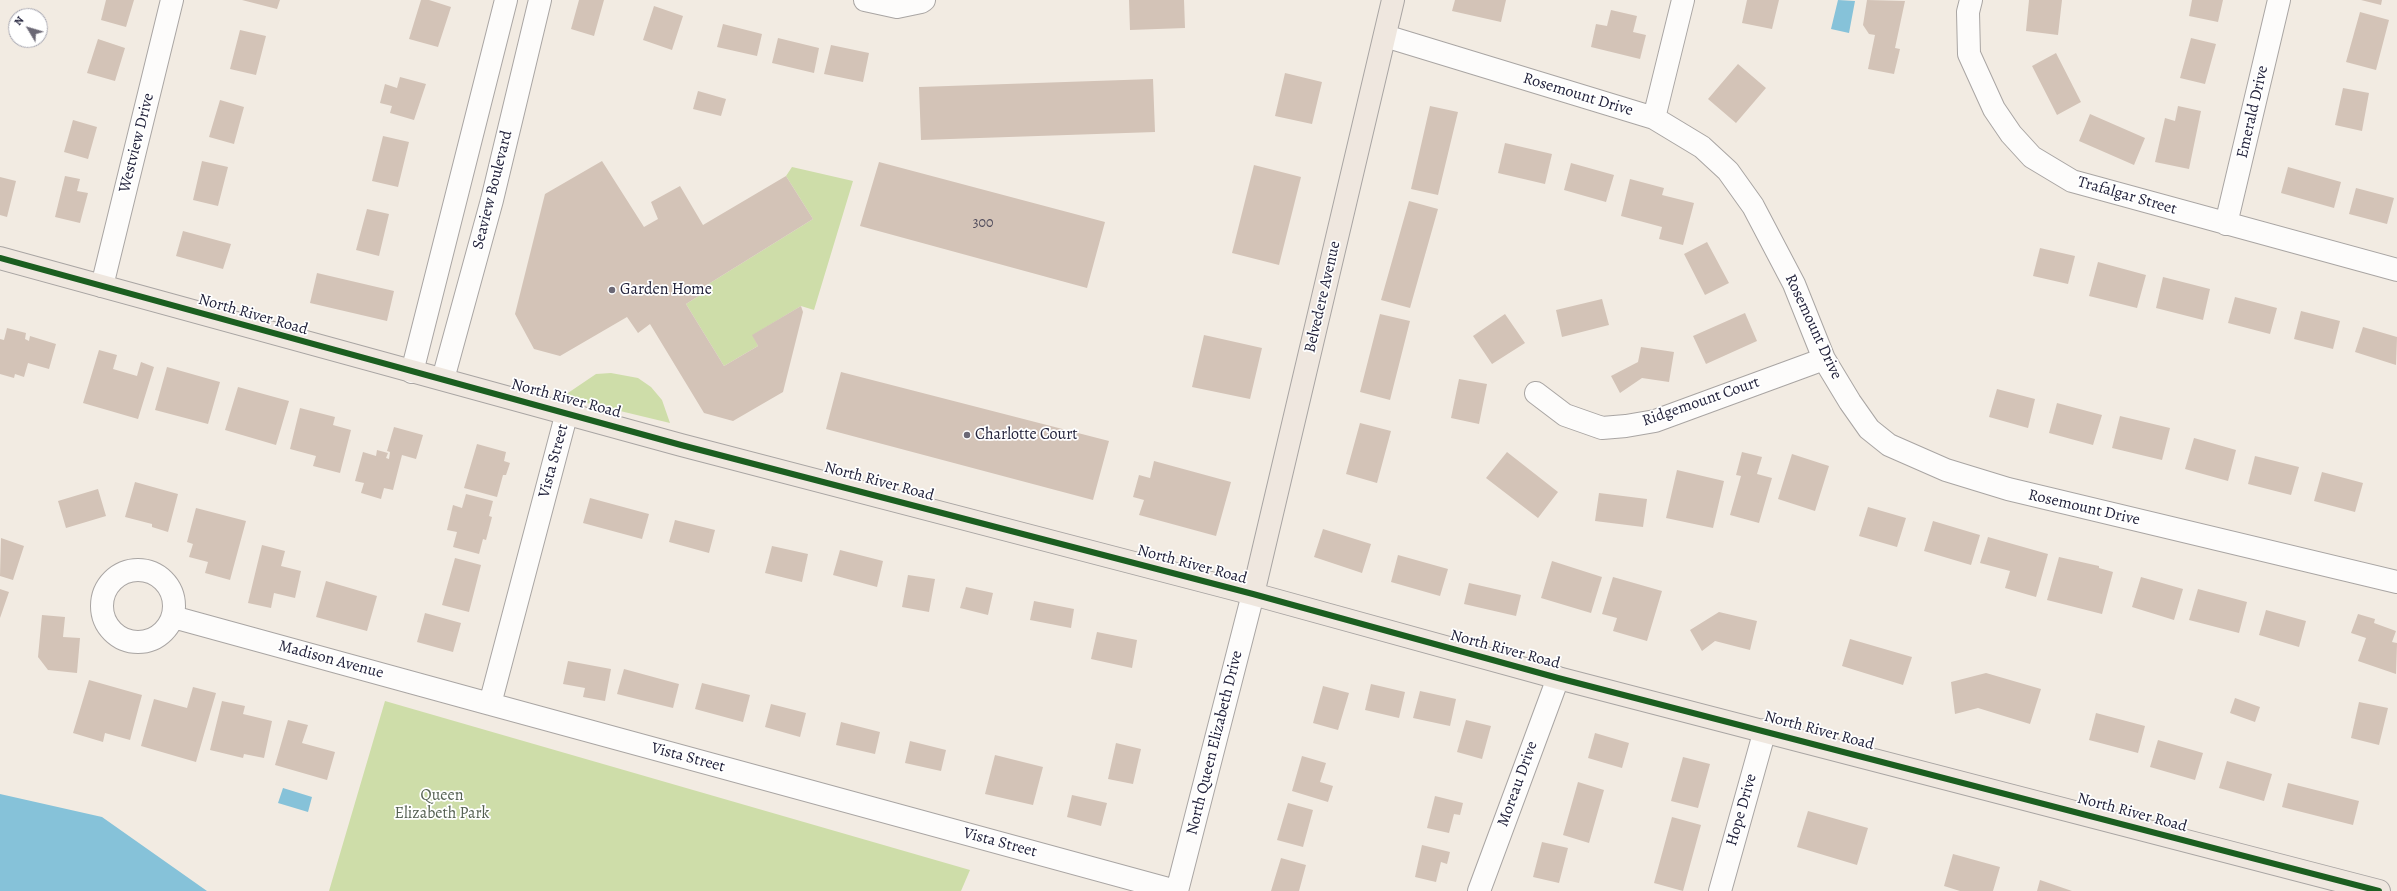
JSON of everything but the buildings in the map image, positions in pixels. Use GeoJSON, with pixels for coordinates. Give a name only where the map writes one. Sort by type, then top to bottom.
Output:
{"type":"FeatureCollection","features":[{"type":"Feature","properties":{"kind":"main road","name":"Belvedere Avenue"},"geometry":{"type":"LineString","coordinates":[[1253,594],[1393,0]]}},
{"type":"Feature","properties":{"kind":"main road","name":"North River Road"},"geometry":{"type":"LineString","coordinates":[[0,258],[412,372],[567,412],[681,445],[1253,594],[1558,678],[1765,730],[2379,891]]}},
{"type":"Feature","properties":{"kind":"street","name":"Westview Drive"},"geometry":{"type":"LineString","coordinates":[[102,286],[172,0]]}},
{"type":"Feature","properties":{"kind":"street"},"geometry":{"type":"LineString","coordinates":[[412,372],[506,0]]}},
{"type":"Feature","properties":{"kind":"street","name":"Seaview Boulevard"},"geometry":{"type":"LineString","coordinates":[[443,379],[492,200],[540,0]]}},
{"type":"Feature","properties":{"kind":"street"},"geometry":{"type":"LineString","coordinates":[[865,0],[897,7],[924,0]]}},
{"type":"Feature","properties":{"kind":"street"},"geometry":{"type":"LineString","coordinates":[[1654,118],[1683,0]]}},
{"type":"Feature","properties":{"kind":"street","name":"Trafalgar Street"},"geometry":{"type":"LineString","coordinates":[[1971,0],[1968,12],[1969,54],[1994,109],[2011,134],[2032,157],[2072,181],[2397,270]]}},
{"type":"Feature","properties":{"kind":"street","name":"Emerald Drive"},"geometry":{"type":"LineString","coordinates":[[2226,224],[2279,0]]}},
{"type":"Feature","properties":{"kind":"street","name":"Rosemount Drive"},"geometry":{"type":"LineString","coordinates":[[1385,36],[1654,118],[1702,147],[1728,172],[1753,206],[1794,284],[1824,359],[1850,402],[1869,429],[1889,445],[1946,470],[2016,491],[2397,582]]}},
{"type":"Feature","properties":{"kind":"street","name":"Ridgemount Court"},"geometry":{"type":"LineString","coordinates":[[1536,393],[1565,415],[1602,428],[1626,426],[1656,421],[1824,359]]}},
{"type":"Feature","properties":{"kind":"street","name":"Vista Street"},"geometry":{"type":"LineString","coordinates":[[567,412],[490,704],[1177,891]]}},
{"type":"Feature","properties":{"kind":"street","name":"North Queen Elizabeth Drive"},"geometry":{"type":"LineString","coordinates":[[1177,891],[1253,594]]}},
{"type":"Feature","properties":{"kind":"street","name":"Madison Avenue"},"geometry":{"type":"LineString","coordinates":[[173,617],[490,704]]}},
{"type":"Feature","properties":{"kind":"street","name":"Moreau Drive"},"geometry":{"type":"LineString","coordinates":[[1479,891],[1558,678]]}},
{"type":"Feature","properties":{"kind":"street","name":"Hope Drive"},"geometry":{"type":"LineString","coordinates":[[1720,891],[1765,730]]}},
{"type":"Feature","properties":{"kind":"green space"},"geometry":{"type":"Polygon","coordinates":[[[792,167],[853,181],[814,310],[801,306],[753,335],[758,346],[724,366],[686,304],[705,292],[702,288],[813,219],[786,176],[792,167]]]}},
{"type":"Feature","properties":{"kind":"green space"},"geometry":{"type":"Polygon","coordinates":[[[611,373],[638,378],[651,387],[662,400],[670,423],[562,397],[596,374],[611,373]]]}},
{"type":"Feature","properties":{"kind":"green space","name":"Queen Elizabeth Park"},"geometry":{"type":"Polygon","coordinates":[[[385,701],[970,870],[961,891],[329,891],[385,701]]]}},
{"type":"Feature","properties":{"kind":"water"},"geometry":{"type":"Polygon","coordinates":[[[1838,0],[1855,1],[1849,33],[1831,29],[1838,0]]]}},
{"type":"Feature","properties":{"kind":"water"},"geometry":{"type":"Polygon","coordinates":[[[283,788],[312,797],[308,812],[278,803],[283,788]]]}},
{"type":"Feature","properties":{"kind":"water"},"geometry":{"type":"Polygon","coordinates":[[[0,794],[102,817],[207,891],[0,891],[0,794]]]}},
{"type":"Feature","properties":{"kind":"cycle path"},"geometry":{"type":"LineString","coordinates":[[0,258],[681,445],[1253,594],[1558,678],[2379,891]]}},
{"type":"Feature","properties":{"kind":"place","name":"Garden Home"},"geometry":{"type":"Point","coordinates":[612,290]}},
{"type":"Feature","properties":{"kind":"place","name":"Charlotte Court"},"geometry":{"type":"Point","coordinates":[967,435]}}]}
